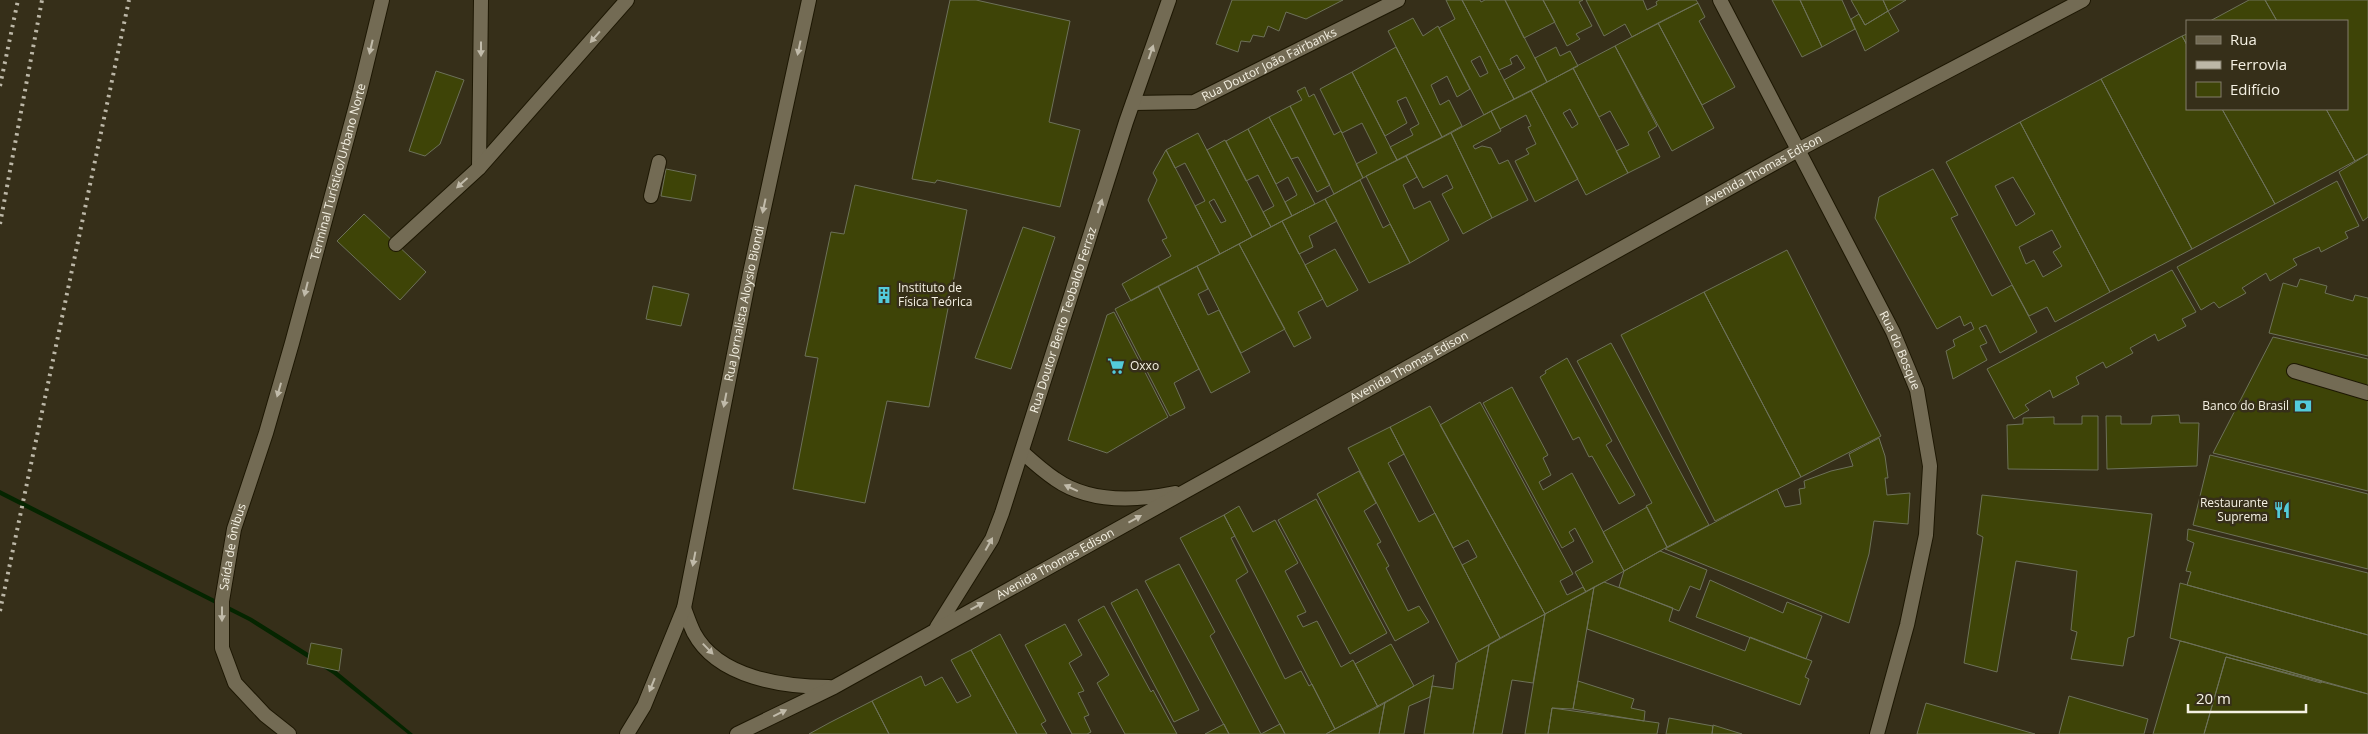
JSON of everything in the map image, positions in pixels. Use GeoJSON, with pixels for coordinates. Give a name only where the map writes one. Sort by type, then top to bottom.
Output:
{"type":"FeatureCollection","features":[{"type":"Feature","properties":{"kind":"street","name":"Terminal Turístico/Urbano Norte"},"geometry":{"type":"LineString","coordinates":[[292,343],[360,91],[382,0]]}},
{"type":"Feature","properties":{"kind":"street"},"geometry":{"type":"LineString","coordinates":[[479,168],[481,0]]}},
{"type":"Feature","properties":{"kind":"street"},"geometry":{"type":"LineString","coordinates":[[396,244],[479,168],[627,0]]}},
{"type":"Feature","properties":{"kind":"street","name":"Rua Jornalista Aloysio Biondi"},"geometry":{"type":"LineString","coordinates":[[627,734],[644,706],[684,608],[750,273],[809,0]]}},
{"type":"Feature","properties":{"kind":"street","name":"Rua Doutor Bento Teobaldo Ferraz"},"geometry":{"type":"LineString","coordinates":[[935,630],[992,539],[1022,452],[1133,103],[1169,0]]}},
{"type":"Feature","properties":{"kind":"street","name":"Rua Doutor João Fairbanks"},"geometry":{"type":"LineString","coordinates":[[1133,103],[1194,102],[1398,0]]}},
{"type":"Feature","properties":{"kind":"street","name":"Rua do Bosque"},"geometry":{"type":"LineString","coordinates":[[1720,0],[1893,332],[1917,390],[1930,466],[1926,535],[1907,625],[1877,734]]}},
{"type":"Feature","properties":{"kind":"street","name":"Avenida Thomas Edison"},"geometry":{"type":"LineString","coordinates":[[737,734],[834,687],[1798,150],[2083,0]]}},
{"type":"Feature","properties":{"kind":"street"},"geometry":{"type":"LineString","coordinates":[[651,196],[659,162]]}},
{"type":"Feature","properties":{"kind":"street","name":"Saída de ônibus"},"geometry":{"type":"LineString","coordinates":[[289,734],[265,715],[235,683],[222,648],[222,600],[234,529],[266,433],[292,343]]}},
{"type":"Feature","properties":{"kind":"street"},"geometry":{"type":"LineString","coordinates":[[2294,371],[2368,392]]}},
{"type":"Feature","properties":{"kind":"street"},"geometry":{"type":"LineString","coordinates":[[1022,452],[1056,480],[1087,494],[1109,498],[1135,498],[1188,490]]}},
{"type":"Feature","properties":{"kind":"street"},"geometry":{"type":"LineString","coordinates":[[684,608],[695,634],[713,654],[740,673],[804,687],[834,687]]}},
{"type":"Feature","properties":{"kind":"shaded area"},"geometry":{"type":"Polygon","coordinates":[[[0,490],[252,618],[334,669],[413,734],[408,734],[333,674],[249,621],[0,495],[0,490]]]}},
{"type":"Feature","properties":{"kind":"building"},"geometry":{"type":"Polygon","coordinates":[[[950,0],[976,0],[1070,21],[1049,122],[1080,130],[1060,207],[937,180],[935,183],[912,179],[950,0]]]}},
{"type":"Feature","properties":{"kind":"building"},"geometry":{"type":"Polygon","coordinates":[[[1232,0],[1343,0],[1306,19],[1286,12],[1279,31],[1268,26],[1264,37],[1253,35],[1250,42],[1241,41],[1238,52],[1216,44],[1232,0]]]}},
{"type":"Feature","properties":{"kind":"building"},"geometry":{"type":"Polygon","coordinates":[[[1446,0],[1462,0],[1514,99],[1484,115],[1439,28],[1455,19],[1446,0]],[[1480,56],[1471,61],[1480,77],[1488,73],[1480,56]]]}},
{"type":"Feature","properties":{"kind":"building"},"geometry":{"type":"Polygon","coordinates":[[[1462,0],[1480,0],[1481,2],[1485,0],[1505,0],[1547,82],[1514,99],[1504,80],[1525,68],[1517,55],[1510,59],[1512,64],[1499,70],[1462,0]]]}},
{"type":"Feature","properties":{"kind":"building"},"geometry":{"type":"Polygon","coordinates":[[[1505,0],[1543,0],[1555,22],[1524,38],[1505,0]]]}},
{"type":"Feature","properties":{"kind":"building"},"geometry":{"type":"Polygon","coordinates":[[[1543,0],[1583,0],[1579,2],[1592,26],[1576,34],[1580,39],[1567,46],[1543,0]]]}},
{"type":"Feature","properties":{"kind":"building"},"geometry":{"type":"Polygon","coordinates":[[[1586,0],[1643,0],[1647,10],[1657,5],[1656,2],[1659,0],[1696,0],[1698,3],[1632,37],[1625,24],[1604,36],[1586,0]]]}},
{"type":"Feature","properties":{"kind":"building"},"geometry":{"type":"Polygon","coordinates":[[[1772,0],[1800,0],[1822,47],[1802,57],[1772,0]]]}},
{"type":"Feature","properties":{"kind":"building"},"geometry":{"type":"Polygon","coordinates":[[[1800,0],[1842,0],[1855,29],[1822,47],[1800,0]]]}},
{"type":"Feature","properties":{"kind":"building"},"geometry":{"type":"Polygon","coordinates":[[[1851,0],[1883,0],[1888,11],[1865,25],[1851,0]]]}},
{"type":"Feature","properties":{"kind":"building"},"geometry":{"type":"Polygon","coordinates":[[[1883,0],[1906,0],[1888,11],[1883,0]]]}},
{"type":"Feature","properties":{"kind":"building"},"geometry":{"type":"Polygon","coordinates":[[[2249,0],[2265,0],[2276,20],[2212,20],[2249,0]]]}},
{"type":"Feature","properties":{"kind":"building"},"geometry":{"type":"Polygon","coordinates":[[[2265,0],[2368,0],[2368,154],[2355,161],[2327,110],[2348,110],[2348,20],[2276,20],[2265,0]]]}},
{"type":"Feature","properties":{"kind":"building"},"geometry":{"type":"Polygon","coordinates":[[[1698,3],[1705,17],[1699,21],[1735,87],[1702,105],[1658,23],[1698,3]]]}},
{"type":"Feature","properties":{"kind":"building"},"geometry":{"type":"Polygon","coordinates":[[[1888,11],[1899,31],[1865,51],[1851,19],[1859,14],[1865,25],[1888,11]]]}},
{"type":"Feature","properties":{"kind":"building"},"geometry":{"type":"Polygon","coordinates":[[[1413,18],[1423,36],[1438,26],[1470,89],[1457,97],[1447,76],[1431,85],[1440,105],[1449,100],[1462,126],[1442,137],[1388,31],[1413,18]]]}},
{"type":"Feature","properties":{"kind":"building"},"geometry":{"type":"Polygon","coordinates":[[[1658,23],[1714,128],[1672,151],[1615,46],[1658,23]]]}},
{"type":"Feature","properties":{"kind":"building"},"geometry":{"type":"Polygon","coordinates":[[[2186,34],[2186,43],[2182,36],[2186,34]]]}},
{"type":"Feature","properties":{"kind":"building"},"geometry":{"type":"Polygon","coordinates":[[[2182,36],[2186,43],[2186,110],[2223,110],[2275,204],[2192,249],[2101,79],[2182,36]]]}},
{"type":"Feature","properties":{"kind":"building"},"geometry":{"type":"Polygon","coordinates":[[[1615,46],[1657,126],[1648,132],[1660,157],[1628,173],[1616,151],[1629,145],[1610,111],[1599,117],[1573,68],[1615,46]]]}},
{"type":"Feature","properties":{"kind":"building"},"geometry":{"type":"Polygon","coordinates":[[[1396,47],[1442,137],[1397,160],[1390,147],[1413,135],[1410,129],[1419,124],[1406,97],[1397,101],[1407,123],[1385,136],[1352,72],[1396,47]]]}},
{"type":"Feature","properties":{"kind":"building"},"geometry":{"type":"Polygon","coordinates":[[[1556,47],[1560,56],[1570,51],[1578,66],[1547,82],[1535,58],[1556,47]]]}},
{"type":"Feature","properties":{"kind":"building"},"geometry":{"type":"Polygon","coordinates":[[[1573,68],[1628,173],[1586,195],[1531,91],[1573,68]],[[1570,109],[1563,113],[1572,128],[1578,124],[1570,109]]]}},
{"type":"Feature","properties":{"kind":"building"},"geometry":{"type":"Polygon","coordinates":[[[436,71],[464,80],[440,144],[425,156],[409,151],[436,71]]]}},
{"type":"Feature","properties":{"kind":"building"},"geometry":{"type":"Polygon","coordinates":[[[1352,72],[1397,160],[1363,178],[1356,164],[1377,153],[1362,123],[1342,133],[1320,89],[1352,72]]]}},
{"type":"Feature","properties":{"kind":"building"},"geometry":{"type":"Polygon","coordinates":[[[2101,79],[2192,249],[2110,292],[2020,122],[2101,79]]]}},
{"type":"Feature","properties":{"kind":"building"},"geometry":{"type":"Polygon","coordinates":[[[1305,87],[1309,97],[1314,94],[1334,135],[1341,131],[1363,178],[1334,194],[1290,106],[1302,100],[1297,91],[1305,87]]]}},
{"type":"Feature","properties":{"kind":"building"},"geometry":{"type":"Polygon","coordinates":[[[1531,91],[1578,179],[1535,202],[1515,161],[1529,154],[1526,149],[1536,144],[1528,127],[1531,126],[1526,115],[1500,129],[1491,111],[1531,91]]]}},
{"type":"Feature","properties":{"kind":"building"},"geometry":{"type":"Polygon","coordinates":[[[1290,106],[1330,185],[1317,192],[1298,157],[1291,159],[1269,117],[1290,106]]]}},
{"type":"Feature","properties":{"kind":"building"},"geometry":{"type":"Polygon","coordinates":[[[2223,110],[2327,110],[2355,161],[2275,204],[2223,110]]]}},
{"type":"Feature","properties":{"kind":"building"},"geometry":{"type":"Polygon","coordinates":[[[1491,111],[1501,131],[1473,146],[1475,149],[1482,146],[1491,148],[1499,164],[1508,160],[1528,200],[1492,218],[1451,133],[1491,111]]]}},
{"type":"Feature","properties":{"kind":"building"},"geometry":{"type":"Polygon","coordinates":[[[1269,117],[1315,204],[1292,216],[1285,202],[1297,195],[1288,177],[1276,184],[1248,129],[1269,117]]]}},
{"type":"Feature","properties":{"kind":"building"},"geometry":{"type":"Polygon","coordinates":[[[2020,122],[2110,292],[2055,322],[2047,307],[2029,316],[1946,162],[2020,122]],[[2013,177],[1995,186],[2016,226],[2035,214],[2013,177]],[[2052,230],[2019,247],[2026,264],[2034,260],[2043,277],[2062,266],[2053,252],[2061,247],[2052,230]]]}},
{"type":"Feature","properties":{"kind":"building"},"geometry":{"type":"Polygon","coordinates":[[[1248,129],[1292,216],[1271,227],[1263,212],[1274,206],[1258,175],[1246,181],[1226,141],[1248,129]]]}},
{"type":"Feature","properties":{"kind":"building"},"geometry":{"type":"Polygon","coordinates":[[[1198,133],[1252,237],[1220,254],[1195,206],[1205,201],[1185,163],[1175,168],[1166,150],[1198,133]],[[1214,199],[1209,202],[1221,223],[1226,221],[1214,199]]]}},
{"type":"Feature","properties":{"kind":"building"},"geometry":{"type":"Polygon","coordinates":[[[1451,133],[1492,218],[1463,234],[1442,194],[1453,188],[1447,175],[1423,188],[1406,156],[1451,133]]]}},
{"type":"Feature","properties":{"kind":"building"},"geometry":{"type":"Polygon","coordinates":[[[1225,140],[1271,227],[1252,237],[1207,150],[1225,140]]]}},
{"type":"Feature","properties":{"kind":"building"},"geometry":{"type":"Polygon","coordinates":[[[1166,150],[1220,254],[1131,301],[1122,284],[1171,256],[1162,240],[1167,238],[1148,200],[1157,180],[1153,173],[1166,150]]]}},
{"type":"Feature","properties":{"kind":"building"},"geometry":{"type":"Polygon","coordinates":[[[2368,154],[2368,217],[2363,221],[2339,172],[2368,154]]]}},
{"type":"Feature","properties":{"kind":"building"},"geometry":{"type":"Polygon","coordinates":[[[1406,156],[1417,177],[1403,185],[1414,209],[1430,201],[1449,240],[1410,263],[1366,176],[1406,156]]]}},
{"type":"Feature","properties":{"kind":"building"},"geometry":{"type":"Polygon","coordinates":[[[666,169],[696,175],[691,201],[661,196],[666,169]]]}},
{"type":"Feature","properties":{"kind":"building"},"geometry":{"type":"Polygon","coordinates":[[[1933,169],[1958,215],[1951,218],[1992,296],[2012,285],[2037,332],[2000,353],[1986,325],[1979,328],[1987,343],[1980,346],[1987,360],[1953,379],[1946,351],[1955,346],[1953,340],[1974,329],[1971,322],[1964,326],[1960,316],[1937,329],[1875,218],[1879,197],[1933,169]]]}},
{"type":"Feature","properties":{"kind":"building"},"geometry":{"type":"Polygon","coordinates":[[[1360,180],[1383,228],[1390,224],[1410,263],[1369,283],[1325,199],[1360,180]]]}},
{"type":"Feature","properties":{"kind":"building"},"geometry":{"type":"Polygon","coordinates":[[[2337,181],[2359,226],[2345,232],[2348,238],[2321,252],[2319,247],[2293,259],[2297,265],[2270,281],[2266,273],[2242,288],[2246,293],[2219,308],[2214,302],[2201,310],[2177,267],[2337,181]]]}},
{"type":"Feature","properties":{"kind":"building","name":"Instituto de Física Teórica"},"geometry":{"type":"Polygon","coordinates":[[[855,185],[967,210],[929,407],[887,401],[865,503],[793,489],[818,358],[805,356],[831,232],[844,234],[855,185]]]}},
{"type":"Feature","properties":{"kind":"building"},"geometry":{"type":"Polygon","coordinates":[[[1325,199],[1337,221],[1309,236],[1313,247],[1299,254],[1282,221],[1325,199]]]}},
{"type":"Feature","properties":{"kind":"building"},"geometry":{"type":"Polygon","coordinates":[[[364,214],[426,272],[400,300],[337,241],[364,214]]]}},
{"type":"Feature","properties":{"kind":"building"},"geometry":{"type":"Polygon","coordinates":[[[1282,221],[1323,299],[1298,312],[1311,338],[1294,347],[1239,244],[1282,221]]]}},
{"type":"Feature","properties":{"kind":"building"},"geometry":{"type":"Polygon","coordinates":[[[1023,227],[1055,237],[1011,369],[975,358],[1023,227]]]}},
{"type":"Feature","properties":{"kind":"building"},"geometry":{"type":"Polygon","coordinates":[[[1239,244],[1285,329],[1241,353],[1197,266],[1239,244]]]}},
{"type":"Feature","properties":{"kind":"building"},"geometry":{"type":"Polygon","coordinates":[[[1335,249],[1358,290],[1327,307],[1305,265],[1335,249]]]}},
{"type":"Feature","properties":{"kind":"building"},"geometry":{"type":"Polygon","coordinates":[[[1787,250],[1881,436],[1801,477],[1704,292],[1787,250]]]}},
{"type":"Feature","properties":{"kind":"building"},"geometry":{"type":"Polygon","coordinates":[[[1197,266],[1208,289],[1198,294],[1208,315],[1219,310],[1250,372],[1211,393],[1158,286],[1197,266]]]}},
{"type":"Feature","properties":{"kind":"building"},"geometry":{"type":"Polygon","coordinates":[[[2172,270],[2196,312],[2182,319],[2186,326],[2158,341],[2155,334],[2130,348],[2133,353],[2106,368],[2103,362],[2076,377],[2079,384],[2053,398],[2050,390],[2025,405],[2029,410],[2014,419],[1987,369],[2172,270]]]}},
{"type":"Feature","properties":{"kind":"building"},"geometry":{"type":"Polygon","coordinates":[[[2300,279],[2327,286],[2325,293],[2353,301],[2355,295],[2368,298],[2368,356],[2269,333],[2283,283],[2297,287],[2300,279]]]}},
{"type":"Feature","properties":{"kind":"building"},"geometry":{"type":"Polygon","coordinates":[[[653,286],[689,294],[681,326],[646,319],[653,286]]]}},
{"type":"Feature","properties":{"kind":"building"},"geometry":{"type":"Polygon","coordinates":[[[1158,286],[1199,369],[1174,383],[1185,408],[1170,416],[1115,309],[1158,286]]]}},
{"type":"Feature","properties":{"kind":"building"},"geometry":{"type":"Polygon","coordinates":[[[1704,292],[1801,477],[1715,521],[1621,335],[1704,292]]]}},
{"type":"Feature","properties":{"kind":"building","name":"Oxxo"},"geometry":{"type":"Polygon","coordinates":[[[1114,312],[1168,417],[1107,453],[1068,440],[1107,315],[1114,312]]]}},
{"type":"Feature","properties":{"kind":"building","name":"Banco do Brasil"},"geometry":{"type":"Polygon","coordinates":[[[2273,337],[2368,359],[2368,491],[2213,453],[2273,337]]]}},
{"type":"Feature","properties":{"kind":"building"},"geometry":{"type":"Polygon","coordinates":[[[1611,343],[1709,525],[1667,547],[1646,506],[1652,503],[1577,361],[1611,343]]]}},
{"type":"Feature","properties":{"kind":"building"},"geometry":{"type":"Polygon","coordinates":[[[1567,358],[1612,441],[1606,445],[1635,495],[1619,504],[1592,456],[1589,457],[1579,437],[1573,440],[1540,377],[1546,373],[1545,371],[1567,358]]]}},
{"type":"Feature","properties":{"kind":"building"},"geometry":{"type":"Polygon","coordinates":[[[1512,387],[1548,455],[1543,458],[1551,475],[1539,482],[1543,490],[1572,473],[1624,571],[1586,592],[1575,572],[1593,562],[1575,528],[1569,532],[1574,541],[1562,548],[1483,403],[1512,387]]]}},
{"type":"Feature","properties":{"kind":"building"},"geometry":{"type":"Polygon","coordinates":[[[1480,402],[1573,574],[1560,581],[1567,595],[1583,587],[1586,592],[1545,614],[1440,425],[1480,402]]]}},
{"type":"Feature","properties":{"kind":"building"},"geometry":{"type":"Polygon","coordinates":[[[1430,406],[1545,614],[1500,638],[1462,565],[1477,557],[1468,540],[1453,548],[1390,427],[1430,406]]]}},
{"type":"Feature","properties":{"kind":"building"},"geometry":{"type":"Polygon","coordinates":[[[2179,415],[2180,423],[2199,423],[2197,466],[2107,469],[2106,416],[2121,416],[2121,424],[2151,424],[2152,416],[2179,415]]]}},
{"type":"Feature","properties":{"kind":"building"},"geometry":{"type":"Polygon","coordinates":[[[2082,416],[2098,416],[2098,470],[2008,469],[2007,425],[2023,424],[2023,418],[2054,417],[2054,424],[2082,424],[2082,416]]]}},
{"type":"Feature","properties":{"kind":"building"},"geometry":{"type":"Polygon","coordinates":[[[1390,427],[1404,454],[1388,463],[1419,522],[1435,513],[1500,638],[1459,662],[1348,448],[1390,427]]]}},
{"type":"Feature","properties":{"kind":"building"},"geometry":{"type":"Polygon","coordinates":[[[1879,438],[1885,456],[1888,478],[1885,478],[1887,495],[1910,493],[1908,524],[1874,521],[1869,554],[1849,623],[1665,549],[1777,489],[1785,507],[1801,504],[1799,489],[1805,488],[1804,481],[1831,471],[1853,466],[1849,454],[1879,438]]]}},
{"type":"Feature","properties":{"kind":"building","name":"Restaurante Suprema"},"geometry":{"type":"Polygon","coordinates":[[[2210,455],[2368,494],[2368,569],[2193,525],[2210,455]]]}},
{"type":"Feature","properties":{"kind":"building"},"geometry":{"type":"Polygon","coordinates":[[[1359,471],[1376,503],[1364,511],[1381,542],[1377,544],[1389,566],[1386,568],[1408,611],[1419,606],[1429,622],[1395,641],[1317,494],[1359,471]]]}},
{"type":"Feature","properties":{"kind":"building"},"geometry":{"type":"Polygon","coordinates":[[[1982,495],[2152,514],[2134,636],[2128,638],[2123,666],[2071,659],[2077,632],[2071,630],[2077,571],[2016,561],[1997,672],[1964,663],[1983,537],[1977,534],[1982,495]]]}},
{"type":"Feature","properties":{"kind":"building"},"geometry":{"type":"Polygon","coordinates":[[[1316,499],[1387,633],[1350,654],[1278,520],[1316,499]]]}},
{"type":"Feature","properties":{"kind":"building"},"geometry":{"type":"Polygon","coordinates":[[[1239,506],[1253,532],[1275,520],[1298,563],[1285,571],[1306,612],[1297,616],[1303,627],[1317,621],[1341,667],[1353,660],[1378,707],[1335,729],[1224,515],[1239,506]]]}},
{"type":"Feature","properties":{"kind":"building"},"geometry":{"type":"Polygon","coordinates":[[[1647,507],[1667,547],[1624,571],[1603,532],[1647,507]]]}},
{"type":"Feature","properties":{"kind":"building"},"geometry":{"type":"Polygon","coordinates":[[[1224,515],[1235,536],[1231,538],[1248,572],[1236,580],[1285,679],[1301,671],[1309,686],[1312,684],[1335,729],[1326,734],[1285,734],[1180,538],[1224,515]]]}},
{"type":"Feature","properties":{"kind":"building"},"geometry":{"type":"Polygon","coordinates":[[[2188,529],[2368,573],[2368,635],[2187,585],[2191,572],[2186,571],[2194,543],[2187,540],[2188,529]]]}},
{"type":"Feature","properties":{"kind":"building"},"geometry":{"type":"Polygon","coordinates":[[[1660,551],[1707,570],[1700,590],[1690,586],[1679,611],[1619,587],[1624,571],[1660,551]]]}},
{"type":"Feature","properties":{"kind":"building"},"geometry":{"type":"Polygon","coordinates":[[[1179,564],[1215,632],[1210,636],[1261,734],[1229,734],[1145,581],[1179,564]]]}},
{"type":"Feature","properties":{"kind":"building"},"geometry":{"type":"Polygon","coordinates":[[[1710,580],[1783,613],[1787,602],[1822,616],[1806,659],[1696,617],[1710,580]]]}},
{"type":"Feature","properties":{"kind":"building"},"geometry":{"type":"Polygon","coordinates":[[[1604,582],[1673,608],[1669,621],[1745,651],[1750,637],[1812,661],[1805,677],[1809,679],[1800,705],[1587,629],[1594,587],[1604,582]]]}},
{"type":"Feature","properties":{"kind":"building"},"geometry":{"type":"Polygon","coordinates":[[[2180,583],[2368,635],[2368,694],[2170,638],[2180,583]]]}},
{"type":"Feature","properties":{"kind":"building"},"geometry":{"type":"Polygon","coordinates":[[[1594,587],[1573,709],[1552,708],[1548,734],[1525,734],[1545,614],[1594,587]]]}},
{"type":"Feature","properties":{"kind":"building"},"geometry":{"type":"Polygon","coordinates":[[[1137,589],[1199,710],[1174,722],[1111,603],[1137,589]]]}},
{"type":"Feature","properties":{"kind":"building"},"geometry":{"type":"Polygon","coordinates":[[[1104,606],[1151,692],[1153,690],[1177,734],[1125,734],[1097,683],[1109,675],[1078,620],[1104,606]]]}},
{"type":"Feature","properties":{"kind":"building"},"geometry":{"type":"Polygon","coordinates":[[[1545,614],[1533,683],[1512,680],[1502,734],[1473,734],[1489,645],[1545,614]]]}},
{"type":"Feature","properties":{"kind":"building"},"geometry":{"type":"Polygon","coordinates":[[[1065,624],[1082,655],[1069,663],[1084,691],[1078,693],[1089,715],[1084,717],[1091,732],[1087,734],[1072,734],[1025,645],[1065,624]]]}},
{"type":"Feature","properties":{"kind":"building"},"geometry":{"type":"Polygon","coordinates":[[[1000,634],[1046,721],[1041,724],[1047,734],[1017,734],[971,650],[1000,634]]]}},
{"type":"Feature","properties":{"kind":"building"},"geometry":{"type":"Polygon","coordinates":[[[2180,641],[2322,681],[2321,683],[2226,657],[2204,734],[2153,734],[2180,641]]]}},
{"type":"Feature","properties":{"kind":"building"},"geometry":{"type":"Polygon","coordinates":[[[311,643],[342,649],[339,671],[307,664],[311,643]]]}},
{"type":"Feature","properties":{"kind":"building"},"geometry":{"type":"Polygon","coordinates":[[[1391,644],[1414,686],[1378,707],[1355,664],[1391,644]]]}},
{"type":"Feature","properties":{"kind":"building"},"geometry":{"type":"Polygon","coordinates":[[[1489,645],[1473,734],[1424,734],[1432,686],[1453,689],[1456,663],[1489,645]]]}},
{"type":"Feature","properties":{"kind":"building"},"geometry":{"type":"Polygon","coordinates":[[[971,650],[1017,734],[889,734],[872,701],[921,676],[925,686],[942,677],[957,703],[971,696],[951,660],[971,650]]]}},
{"type":"Feature","properties":{"kind":"building"},"geometry":{"type":"Polygon","coordinates":[[[2226,657],[2368,694],[2368,734],[2204,734],[2226,657]]]}},
{"type":"Feature","properties":{"kind":"building"},"geometry":{"type":"Polygon","coordinates":[[[1434,675],[1430,697],[1409,706],[1404,734],[1379,734],[1385,702],[1434,675]]]}},
{"type":"Feature","properties":{"kind":"building"},"geometry":{"type":"Polygon","coordinates":[[[1578,681],[1634,699],[1631,708],[1645,711],[1644,721],[1573,709],[1578,681]]]}},
{"type":"Feature","properties":{"kind":"building"},"geometry":{"type":"Polygon","coordinates":[[[2069,696],[2148,719],[2144,734],[2059,734],[2069,696]]]}},
{"type":"Feature","properties":{"kind":"building"},"geometry":{"type":"Polygon","coordinates":[[[872,701],[889,734],[809,734],[829,723],[872,701]]]}},
{"type":"Feature","properties":{"kind":"building"},"geometry":{"type":"Polygon","coordinates":[[[1385,702],[1379,734],[1326,734],[1357,717],[1385,702]]]}},
{"type":"Feature","properties":{"kind":"building"},"geometry":{"type":"Polygon","coordinates":[[[1926,703],[2000,724],[2035,734],[1917,734],[1926,703]]]}},
{"type":"Feature","properties":{"kind":"building"},"geometry":{"type":"Polygon","coordinates":[[[1552,708],[1659,723],[1657,734],[1548,734],[1552,708]]]}},
{"type":"Feature","properties":{"kind":"building"},"geometry":{"type":"Polygon","coordinates":[[[1669,718],[1713,726],[1712,734],[1666,734],[1669,718]]]}},
{"type":"Feature","properties":{"kind":"building"},"geometry":{"type":"Polygon","coordinates":[[[1224,724],[1229,734],[1205,734],[1224,724]]]}},
{"type":"Feature","properties":{"kind":"building"},"geometry":{"type":"Polygon","coordinates":[[[1280,724],[1285,734],[1261,734],[1280,724]]]}},
{"type":"Feature","properties":{"kind":"building"},"geometry":{"type":"Polygon","coordinates":[[[1713,725],[1742,734],[1712,734],[1713,725]]]}},
{"type":"Feature","properties":{"kind":"railway"},"geometry":{"type":"LineString","coordinates":[[0,86],[18,0]]}},
{"type":"Feature","properties":{"kind":"railway"},"geometry":{"type":"LineString","coordinates":[[0,224],[42,0]]}},
{"type":"Feature","properties":{"kind":"railway"},"geometry":{"type":"LineString","coordinates":[[0,611],[129,0]]}},
{"type":"Feature","properties":{"kind":"place","name":"Instituto de Física Teórica"},"geometry":{"type":"Point","coordinates":[884,295]}},
{"type":"Feature","properties":{"kind":"place","name":"Oxxo"},"geometry":{"type":"Point","coordinates":[1116,366]}},
{"type":"Feature","properties":{"kind":"place","name":"Banco do Brasil"},"geometry":{"type":"Point","coordinates":[2303,406]}},
{"type":"Feature","properties":{"kind":"place","name":"Restaurante Suprema"},"geometry":{"type":"Point","coordinates":[2282,510]}}]}
